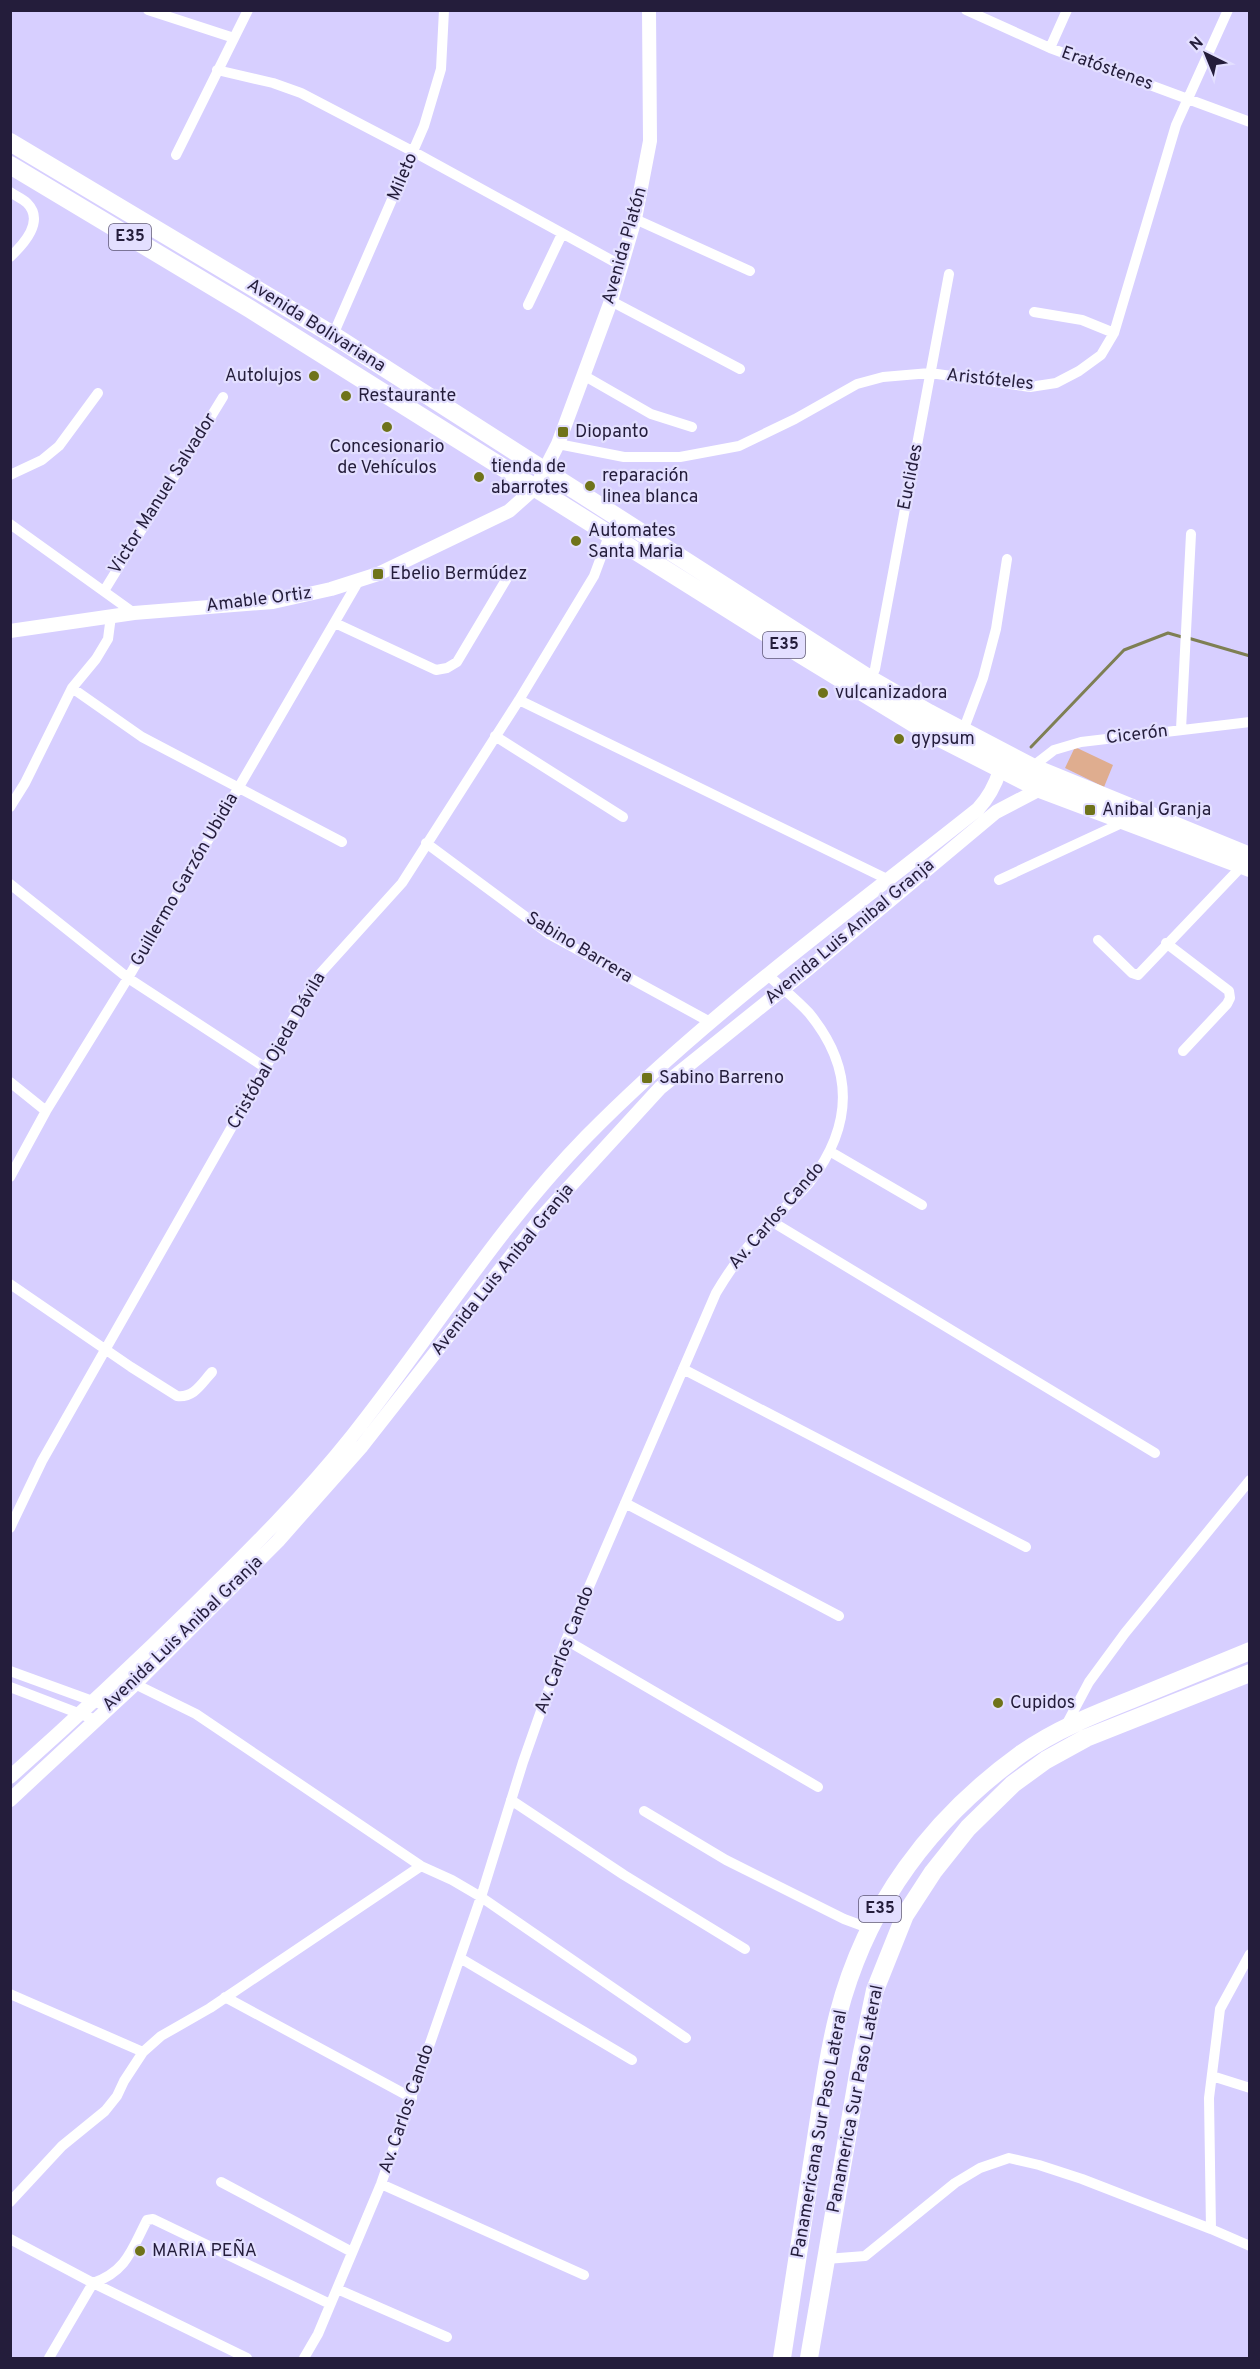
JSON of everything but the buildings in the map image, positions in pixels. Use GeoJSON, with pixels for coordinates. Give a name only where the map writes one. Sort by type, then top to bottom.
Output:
{"type":"FeatureCollection","features":[{"type":"Feature","properties":{"kind":"highway","name":"Avenida Bolivariana"},"geometry":{"type":"LineString","coordinates":[[10,142],[333,335],[540,479],[610,533],[803,657],[928,732],[1040,789],[1124,822],[1247,863]]}},
{"type":"Feature","properties":{"kind":"highway","name":"Avenida Bolivariana"},"geometry":{"type":"LineString","coordinates":[[10,165],[540,479],[870,679],[1032,767],[1247,863]]}},
{"type":"Feature","properties":{"kind":"highway","name":"Panamericana Sur Paso Lateral"},"geometry":{"type":"LineString","coordinates":[[782,2358],[827,2067],[836,2024],[871,1929],[906,1865],[936,1830],[975,1791],[1022,1754],[1064,1729],[1250,1652]]}},
{"type":"Feature","properties":{"kind":"highway","name":"Panamerica Sur Paso Lateral"},"geometry":{"type":"LineString","coordinates":[[809,2358],[861,2056],[875,1990],[905,1915],[933,1872],[968,1828],[1013,1785],[1046,1760],[1086,1738],[1250,1673]]}},
{"type":"Feature","properties":{"kind":"main road","name":"Avenida Platón"},"geometry":{"type":"LineString","coordinates":[[540,479],[558,444],[611,301],[634,219],[650,141],[649,10]]}},
{"type":"Feature","properties":{"kind":"main road","name":"Amable Ortiz"},"geometry":{"type":"LineString","coordinates":[[10,631],[134,613],[273,602],[358,582],[509,511],[540,479]]}},
{"type":"Feature","properties":{"kind":"main road","name":"Avenida Luis Anibal Granja"},"geometry":{"type":"LineString","coordinates":[[10,1777],[94,1702],[268,1532],[351,1437],[488,1251],[524,1206],[584,1139],[647,1078],[710,1022],[978,809],[987,800],[1000,770]]}},
{"type":"Feature","properties":{"kind":"main road","name":"Avenida Luis Anibal Granja"},"geometry":{"type":"LineString","coordinates":[[10,1800],[135,1684],[278,1541],[339,1472],[540,1220],[660,1088],[996,812],[1040,789]]}},
{"type":"Feature","properties":{"kind":"street"},"geometry":{"type":"LineString","coordinates":[[148,10],[234,38]]}},
{"type":"Feature","properties":{"kind":"street"},"geometry":{"type":"LineString","coordinates":[[176,155],[248,10]]}},
{"type":"Feature","properties":{"kind":"street","name":"Mileto"},"geometry":{"type":"LineString","coordinates":[[333,335],[414,152],[441,69],[444,10]]}},
{"type":"Feature","properties":{"kind":"street","name":"Eratóstenes"},"geometry":{"type":"LineString","coordinates":[[966,10],[1050,48],[1250,122]]}},
{"type":"Feature","properties":{"kind":"street"},"geometry":{"type":"LineString","coordinates":[[1050,48],[1067,10]]}},
{"type":"Feature","properties":{"kind":"street","name":"Aristóteles"},"geometry":{"type":"LineString","coordinates":[[558,444],[624,457],[680,457],[739,446],[795,419],[857,384],[883,377],[930,373],[1030,387],[1056,383],[1079,371],[1101,355],[1114,333],[1176,125],[1228,10]]}},
{"type":"Feature","properties":{"kind":"street"},"geometry":{"type":"LineString","coordinates":[[217,70],[273,83],[301,93],[622,266]]}},
{"type":"Feature","properties":{"kind":"street"},"geometry":{"type":"LineString","coordinates":[[10,192],[28,203],[34,215],[32,229],[24,244],[10,257]]}},
{"type":"Feature","properties":{"kind":"street"},"geometry":{"type":"LineString","coordinates":[[634,219],[750,271]]}},
{"type":"Feature","properties":{"kind":"street"},"geometry":{"type":"LineString","coordinates":[[528,305],[562,234]]}},
{"type":"Feature","properties":{"kind":"street","name":"Euclides"},"geometry":{"type":"LineString","coordinates":[[870,679],[875,669],[949,274]]}},
{"type":"Feature","properties":{"kind":"street"},"geometry":{"type":"LineString","coordinates":[[611,301],[740,369]]}},
{"type":"Feature","properties":{"kind":"street"},"geometry":{"type":"LineString","coordinates":[[1034,312],[1082,320],[1114,333]]}},
{"type":"Feature","properties":{"kind":"street"},"geometry":{"type":"LineString","coordinates":[[583,375],[651,414],[692,427]]}},
{"type":"Feature","properties":{"kind":"street"},"geometry":{"type":"LineString","coordinates":[[10,475],[42,460],[59,446],[98,393]]}},
{"type":"Feature","properties":{"kind":"street","name":"Victor Manuel Salvador"},"geometry":{"type":"LineString","coordinates":[[104,591],[223,397]]}},
{"type":"Feature","properties":{"kind":"street"},"geometry":{"type":"LineString","coordinates":[[10,524],[134,613]]}},
{"type":"Feature","properties":{"kind":"street","name":"Cristóbal Ojeda Dávila"},"geometry":{"type":"LineString","coordinates":[[10,1528],[42,1461],[316,977],[402,883],[519,700],[594,576],[610,533]]}},
{"type":"Feature","properties":{"kind":"street"},"geometry":{"type":"LineString","coordinates":[[1181,729],[1191,534]]}},
{"type":"Feature","properties":{"kind":"street"},"geometry":{"type":"LineString","coordinates":[[963,731],[983,678],[996,629],[1007,559]]}},
{"type":"Feature","properties":{"kind":"street"},"geometry":{"type":"LineString","coordinates":[[335,623],[436,670],[447,668],[456,662],[510,573]]}},
{"type":"Feature","properties":{"kind":"street","name":"Guillermo Garzón Ubidia"},"geometry":{"type":"LineString","coordinates":[[10,1177],[46,1111],[128,978],[358,582]]}},
{"type":"Feature","properties":{"kind":"street"},"geometry":{"type":"LineString","coordinates":[[10,807],[25,783],[72,688],[96,659],[108,639],[111,616]]}},
{"type":"Feature","properties":{"kind":"street"},"geometry":{"type":"LineString","coordinates":[[72,688],[142,737],[342,842]]}},
{"type":"Feature","properties":{"kind":"street"},"geometry":{"type":"LineString","coordinates":[[519,700],[889,880]]}},
{"type":"Feature","properties":{"kind":"street","name":"Cicerón"},"geometry":{"type":"LineString","coordinates":[[1032,767],[1054,750],[1081,742],[1250,722]]}},
{"type":"Feature","properties":{"kind":"street"},"geometry":{"type":"LineString","coordinates":[[495,736],[623,817]]}},
{"type":"Feature","properties":{"kind":"street"},"geometry":{"type":"LineString","coordinates":[[999,880],[1124,822]]}},
{"type":"Feature","properties":{"kind":"street","name":"Sabino Barrera"},"geometry":{"type":"LineString","coordinates":[[426,843],[549,934],[710,1022]]}},
{"type":"Feature","properties":{"kind":"street"},"geometry":{"type":"LineString","coordinates":[[1098,940],[1132,973],[1138,975],[1166,943],[1247,863]]}},
{"type":"Feature","properties":{"kind":"street"},"geometry":{"type":"LineString","coordinates":[[10,884],[128,978],[266,1068]]}},
{"type":"Feature","properties":{"kind":"street"},"geometry":{"type":"LineString","coordinates":[[1166,943],[1229,991],[1230,998],[1227,1004],[1183,1051]]}},
{"type":"Feature","properties":{"kind":"street","name":"Av. Carlos Cando"},"geometry":{"type":"LineString","coordinates":[[304,2358],[337,2289],[381,2184],[481,1897],[511,1800],[566,1640],[716,1293],[741,1253],[809,1184],[831,1152],[843,1117],[842,1079],[829,1042],[808,1012],[769,975]]}},
{"type":"Feature","properties":{"kind":"street"},"geometry":{"type":"LineString","coordinates":[[10,1082],[46,1111]]}},
{"type":"Feature","properties":{"kind":"street"},"geometry":{"type":"LineString","coordinates":[[831,1152],[922,1205]]}},
{"type":"Feature","properties":{"kind":"street"},"geometry":{"type":"LineString","coordinates":[[771,1221],[1155,1454]]}},
{"type":"Feature","properties":{"kind":"street"},"geometry":{"type":"LineString","coordinates":[[10,1284],[177,1396],[185,1397],[192,1394],[212,1371]]}},
{"type":"Feature","properties":{"kind":"street"},"geometry":{"type":"LineString","coordinates":[[683,1369],[1026,1547]]}},
{"type":"Feature","properties":{"kind":"street"},"geometry":{"type":"LineString","coordinates":[[1064,1729],[1089,1682],[1125,1633],[1250,1480]]}},
{"type":"Feature","properties":{"kind":"street"},"geometry":{"type":"LineString","coordinates":[[625,1503],[839,1616]]}},
{"type":"Feature","properties":{"kind":"street"},"geometry":{"type":"LineString","coordinates":[[566,1640],[818,1787]]}},
{"type":"Feature","properties":{"kind":"street"},"geometry":{"type":"LineString","coordinates":[[10,1671],[109,1707]]}},
{"type":"Feature","properties":{"kind":"street"},"geometry":{"type":"LineString","coordinates":[[135,1684],[196,1714],[421,1866],[481,1897],[686,2038]]}},
{"type":"Feature","properties":{"kind":"street"},"geometry":{"type":"LineString","coordinates":[[10,1687],[96,1720]]}},
{"type":"Feature","properties":{"kind":"street"},"geometry":{"type":"LineString","coordinates":[[511,1800],[624,1875],[745,1948]]}},
{"type":"Feature","properties":{"kind":"street"},"geometry":{"type":"LineString","coordinates":[[644,1811],[726,1860],[844,1919],[871,1929]]}},
{"type":"Feature","properties":{"kind":"street"},"geometry":{"type":"LineString","coordinates":[[10,2202],[62,2146],[105,2111],[117,2096],[124,2080],[143,2052],[161,2036],[225,1997],[421,1866]]}},
{"type":"Feature","properties":{"kind":"street"},"geometry":{"type":"LineString","coordinates":[[1211,2229],[1209,2098],[1220,2008],[1250,1954]]}},
{"type":"Feature","properties":{"kind":"street"},"geometry":{"type":"LineString","coordinates":[[460,1958],[632,2060]]}},
{"type":"Feature","properties":{"kind":"street"},"geometry":{"type":"LineString","coordinates":[[10,1994],[143,2052]]}},
{"type":"Feature","properties":{"kind":"street"},"geometry":{"type":"LineString","coordinates":[[225,1997],[412,2098]]}},
{"type":"Feature","properties":{"kind":"street"},"geometry":{"type":"LineString","coordinates":[[1212,2076],[1250,2088]]}},
{"type":"Feature","properties":{"kind":"street"},"geometry":{"type":"LineString","coordinates":[[826,2259],[865,2256],[955,2183],[980,2168],[1009,2158],[1039,2165],[1082,2180],[1250,2246]]}},
{"type":"Feature","properties":{"kind":"street"},"geometry":{"type":"LineString","coordinates":[[221,2182],[352,2252]]}},
{"type":"Feature","properties":{"kind":"street"},"geometry":{"type":"LineString","coordinates":[[381,2184],[584,2276]]}},
{"type":"Feature","properties":{"kind":"street"},"geometry":{"type":"LineString","coordinates":[[50,2358],[93,2283],[110,2277],[124,2264],[147,2220],[153,2219],[330,2304]]}},
{"type":"Feature","properties":{"kind":"street"},"geometry":{"type":"LineString","coordinates":[[10,2239],[93,2283],[247,2358]]}},
{"type":"Feature","properties":{"kind":"street"},"geometry":{"type":"LineString","coordinates":[[337,2289],[447,2337]]}},
{"type":"Feature","properties":{"kind":"shaded area"},"geometry":{"type":"Polygon","coordinates":[[[1075,747],[1113,765],[1104,787],[1065,768],[1075,747]]]}},
{"type":"Feature","properties":{"kind":"waterway"},"geometry":{"type":"LineString","coordinates":[[1031,747],[1124,650],[1168,633],[1182,637]]}},
{"type":"Feature","properties":{"kind":"waterway"},"geometry":{"type":"LineString","coordinates":[[1188,638],[1250,656]]}},
{"type":"Feature","properties":{"kind":"place","name":"Autolujos"},"geometry":{"type":"Point","coordinates":[314,376]}},
{"type":"Feature","properties":{"kind":"place","name":"Restaurante"},"geometry":{"type":"Point","coordinates":[346,396]}},
{"type":"Feature","properties":{"kind":"place","name":"Concesionario de Vehículos"},"geometry":{"type":"Point","coordinates":[387,427]}},
{"type":"Feature","properties":{"kind":"place","name":"Diopanto"},"geometry":{"type":"Point","coordinates":[563,432]}},
{"type":"Feature","properties":{"kind":"place","name":"tienda de abarrotes"},"geometry":{"type":"Point","coordinates":[479,477]}},
{"type":"Feature","properties":{"kind":"place","name":"reparación linea blanca"},"geometry":{"type":"Point","coordinates":[590,486]}},
{"type":"Feature","properties":{"kind":"place","name":"Automates Santa Maria"},"geometry":{"type":"Point","coordinates":[576,541]}},
{"type":"Feature","properties":{"kind":"place","name":"Ebelio Bermúdez"},"geometry":{"type":"Point","coordinates":[378,574]}},
{"type":"Feature","properties":{"kind":"place","name":"vulcanizadora"},"geometry":{"type":"Point","coordinates":[823,693]}},
{"type":"Feature","properties":{"kind":"place","name":"gypsum"},"geometry":{"type":"Point","coordinates":[899,739]}},
{"type":"Feature","properties":{"kind":"place","name":"Anibal Granja"},"geometry":{"type":"Point","coordinates":[1090,810]}},
{"type":"Feature","properties":{"kind":"place","name":"Sabino Barreno"},"geometry":{"type":"Point","coordinates":[647,1078]}},
{"type":"Feature","properties":{"kind":"place","name":"Cupidos"},"geometry":{"type":"Point","coordinates":[998,1703]}},
{"type":"Feature","properties":{"kind":"place","name":"MARIA PEÑA"},"geometry":{"type":"Point","coordinates":[140,2251]}}]}
